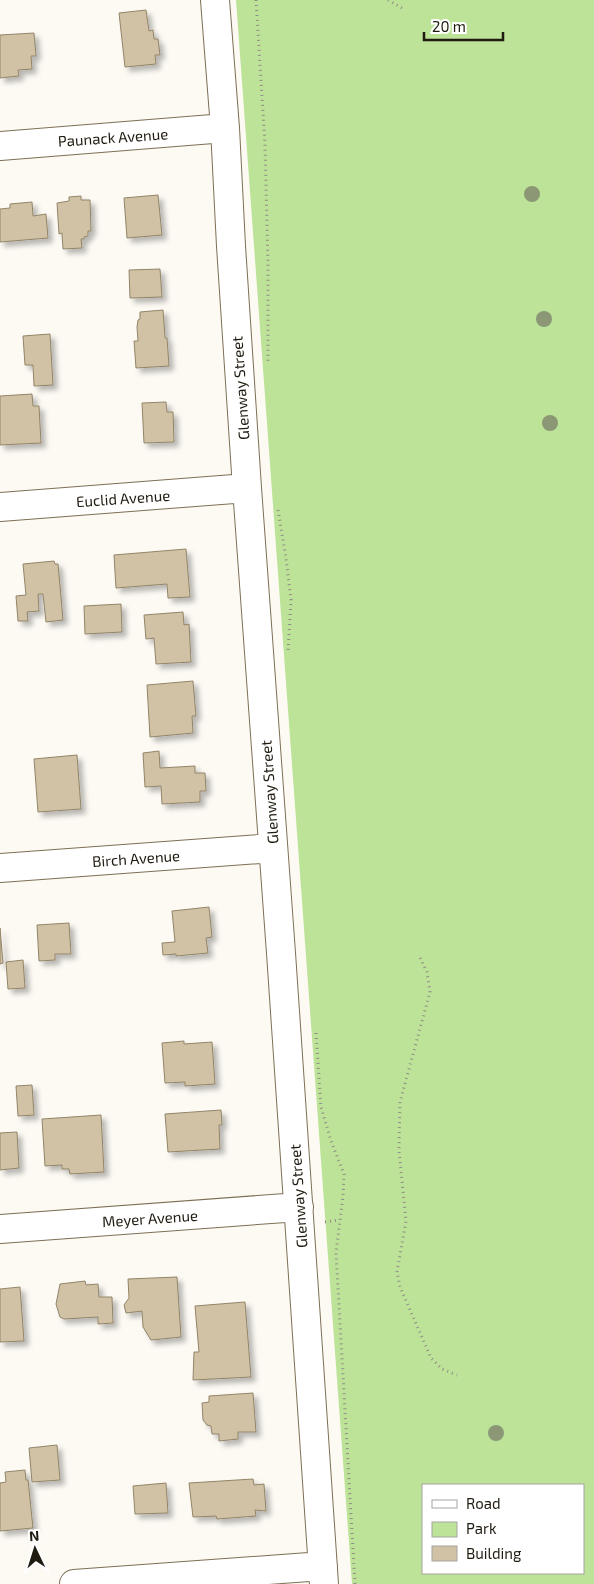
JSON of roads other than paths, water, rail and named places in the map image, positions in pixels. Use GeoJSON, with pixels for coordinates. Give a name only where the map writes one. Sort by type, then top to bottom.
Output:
{"type":"FeatureCollection","features":[{"type":"Feature","properties":{"kind":"street","name":"Glenway Street"},"geometry":{"type":"LineString","coordinates":[[215,0],[225,128],[247,488],[324,1575]]}},
{"type":"Feature","properties":{"kind":"street","name":"Paunack Avenue"},"geometry":{"type":"LineString","coordinates":[[0,146],[225,128]]}},
{"type":"Feature","properties":{"kind":"street","name":"Euclid Avenue"},"geometry":{"type":"LineString","coordinates":[[0,507],[247,488]]}},
{"type":"Feature","properties":{"kind":"street","name":"Birch Avenue"},"geometry":{"type":"LineString","coordinates":[[0,868],[272,848]]}},
{"type":"Feature","properties":{"kind":"street","name":"Meyer Avenue"},"geometry":{"type":"LineString","coordinates":[[0,1229],[299,1207]]}},
{"type":"Feature","properties":{"kind":"street"},"geometry":{"type":"LineString","coordinates":[[74,1584],[324,1575]]}}]}
